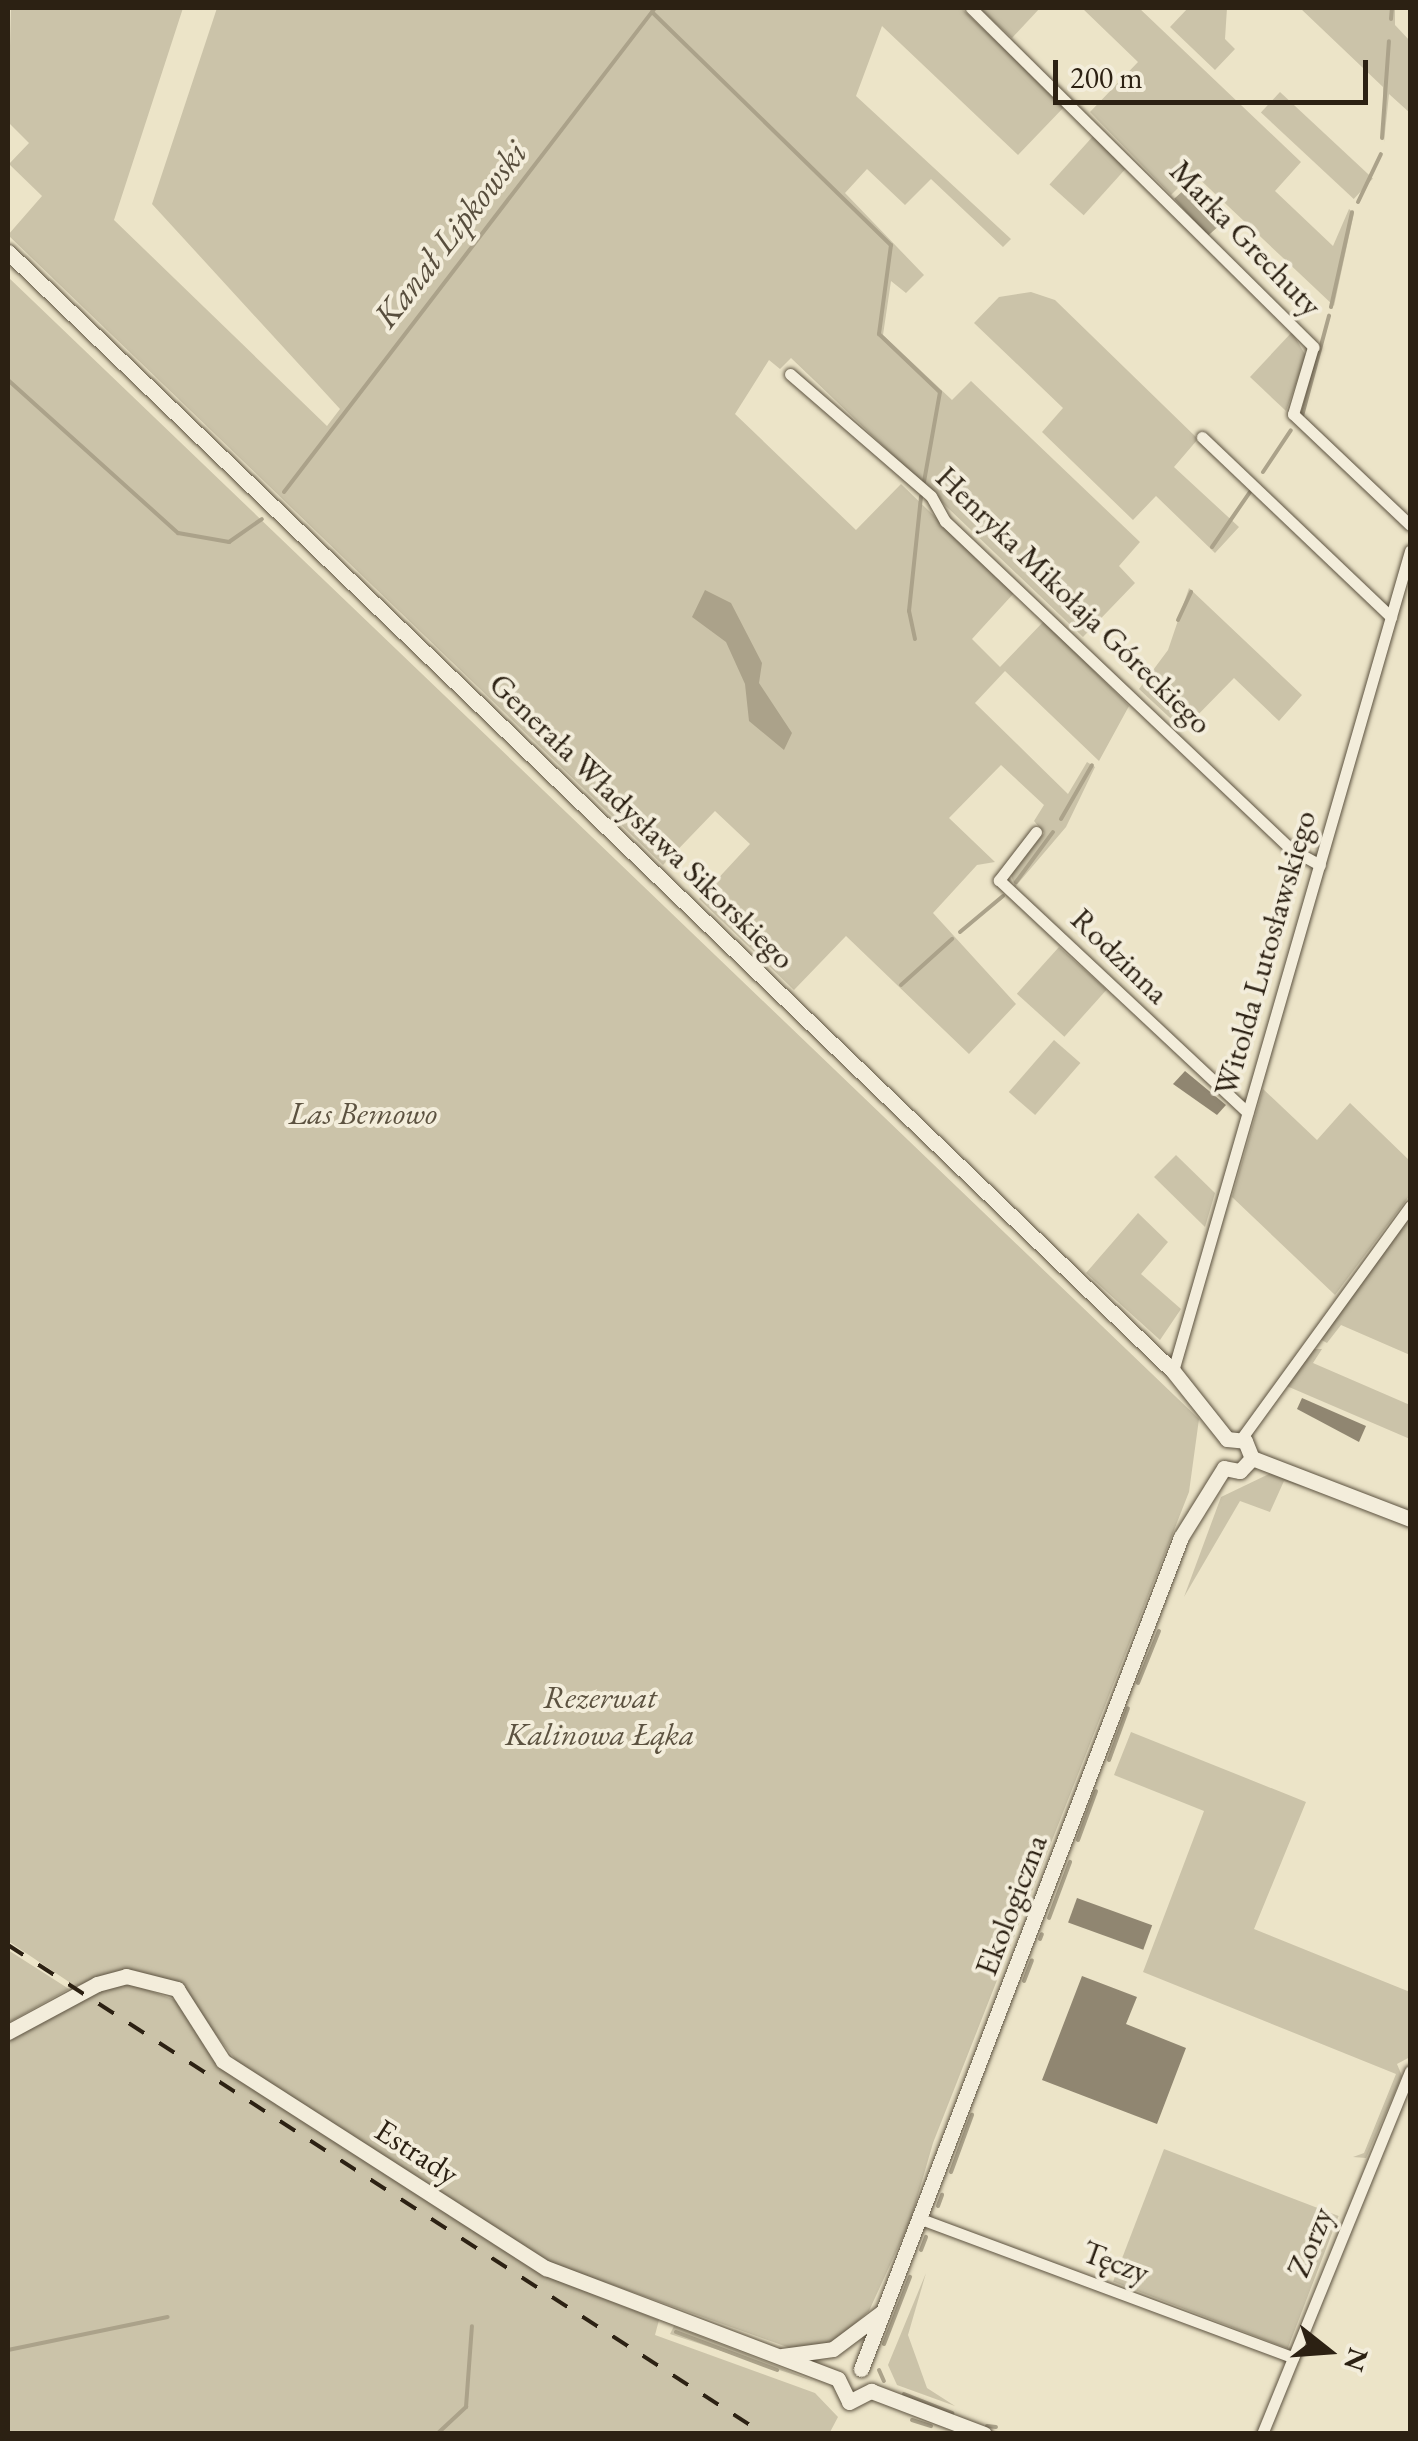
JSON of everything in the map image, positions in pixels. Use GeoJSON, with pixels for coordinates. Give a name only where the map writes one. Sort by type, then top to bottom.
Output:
{"type":"FeatureCollection","features":[{"type":"Feature","properties":{"kind":"main road","name":"Generała Władysława Sikorskiego"},"geometry":{"type":"LineString","coordinates":[[8,252],[1173,1370],[1252,1458]]}},
{"type":"Feature","properties":{"kind":"main road"},"geometry":{"type":"LineString","coordinates":[[1234,1439],[1218,1454],[1224,1468],[1242,1470],[1252,1458],[1410,1519]]}},
{"type":"Feature","properties":{"kind":"main road","name":"Ekologiczna"},"geometry":{"type":"LineString","coordinates":[[860,2369],[1181,1537],[1224,1468]]}},
{"type":"Feature","properties":{"kind":"main road","name":"Estrady"},"geometry":{"type":"LineString","coordinates":[[8,2032],[96,1984],[139,1977],[176,1989],[223,2062],[546,2268],[838,2380],[848,2402],[871,2391]]}},
{"type":"Feature","properties":{"kind":"main road"},"geometry":{"type":"LineString","coordinates":[[778,2357],[833,2349],[884,2310]]}},
{"type":"Feature","properties":{"kind":"main road"},"geometry":{"type":"LineString","coordinates":[[838,2380],[860,2369],[871,2391],[984,2434]]}},
{"type":"Feature","properties":{"kind":"street","name":"Marka Grechuty"},"geometry":{"type":"LineString","coordinates":[[970,8],[1312,347],[1293,414],[1410,524]]}},
{"type":"Feature","properties":{"kind":"street","name":"Henryka Mikołaja Góreckiego"},"geometry":{"type":"LineString","coordinates":[[790,374],[931,496],[945,521],[1291,849],[1320,865]]}},
{"type":"Feature","properties":{"kind":"street"},"geometry":{"type":"LineString","coordinates":[[1202,437],[1392,617]]}},
{"type":"Feature","properties":{"kind":"street","name":"Witolda Lutosławskiego"},"geometry":{"type":"LineString","coordinates":[[1173,1370],[1410,551]]}},
{"type":"Feature","properties":{"kind":"street","name":"Rodzinna"},"geometry":{"type":"LineString","coordinates":[[1036,832],[1000,880],[1247,1112]]}},
{"type":"Feature","properties":{"kind":"street"},"geometry":{"type":"LineString","coordinates":[[1234,1439],[1410,1206]]}},
{"type":"Feature","properties":{"kind":"street","name":"Zorzy"},"geometry":{"type":"LineString","coordinates":[[1262,2434],[1410,2071]]}},
{"type":"Feature","properties":{"kind":"street","name":"Tęczy"},"geometry":{"type":"LineString","coordinates":[[921,2219],[1292,2357]]}},
{"type":"Feature","properties":{"kind":"green space"},"geometry":{"type":"Polygon","coordinates":[[[11,8],[183,8],[114,220],[327,426],[340,409],[152,204],[217,8],[961,8],[1065,106],[1018,155],[882,26],[856,96],[1011,239],[1003,247],[931,179],[905,205],[867,169],[845,193],[924,275],[906,293],[891,281],[883,335],[952,400],[971,381],[1140,542],[1119,566],[1135,583],[1083,637],[791,358],[780,369],[769,360],[735,414],[856,530],[901,484],[1014,593],[972,639],[1000,667],[1044,621],[1129,706],[1099,761],[1005,671],[975,703],[1068,794],[1087,762],[1095,767],[1066,827],[1015,887],[1011,875],[1044,833],[1034,821],[1044,805],[1001,765],[949,818],[995,862],[977,865],[933,913],[1016,1004],[969,1054],[846,936],[794,990],[699,899],[750,844],[715,811],[663,865],[8,235],[42,196],[9,164],[29,143],[8,122],[11,8]]]}},
{"type":"Feature","properties":{"kind":"green space"},"geometry":{"type":"Polygon","coordinates":[[[979,8],[1040,8],[1012,38],[979,8]]]}},
{"type":"Feature","properties":{"kind":"green space"},"geometry":{"type":"Polygon","coordinates":[[[1082,8],[1139,8],[1301,162],[1275,191],[1333,246],[1349,209],[1354,213],[1334,306],[1193,173],[1171,195],[1090,112],[1138,62],[1082,8]]]}},
{"type":"Feature","properties":{"kind":"green space"},"geometry":{"type":"Polygon","coordinates":[[[1188,8],[1227,8],[1225,39],[1235,49],[1215,70],[1170,27],[1188,8]]]}},
{"type":"Feature","properties":{"kind":"green space"},"geometry":{"type":"Polygon","coordinates":[[[1300,8],[1395,8],[1395,25],[1410,41],[1410,113],[1389,94],[1384,142],[1383,87],[1300,8]]]}},
{"type":"Feature","properties":{"kind":"green space"},"geometry":{"type":"Polygon","coordinates":[[[1280,92],[1373,179],[1354,199],[1261,112],[1280,92]]]}},
{"type":"Feature","properties":{"kind":"green space"},"geometry":{"type":"Polygon","coordinates":[[[1095,134],[1129,165],[1084,215],[1049,185],[1095,134]]]}},
{"type":"Feature","properties":{"kind":"green space","name":"Las Bemowo"},"geometry":{"type":"Polygon","coordinates":[[[8,277],[1199,1419],[1189,1492],[933,2143],[911,2219],[869,2311],[834,2342],[790,2348],[548,2262],[238,2063],[175,1982],[133,1970],[75,1986],[8,1941],[8,277]]]}},
{"type":"Feature","properties":{"kind":"green space"},"geometry":{"type":"Polygon","coordinates":[[[1031,292],[1055,300],[1198,439],[1174,467],[1239,527],[1215,553],[1156,496],[1133,520],[1042,432],[1063,408],[974,323],[999,297],[1031,292]]]}},
{"type":"Feature","properties":{"kind":"green space"},"geometry":{"type":"Polygon","coordinates":[[[1292,332],[1306,356],[1286,411],[1250,377],[1292,332]]]}},
{"type":"Feature","properties":{"kind":"green space"},"geometry":{"type":"Polygon","coordinates":[[[1189,588],[1302,695],[1279,721],[1234,678],[1183,730],[1139,689],[1168,650],[1189,588]]]}},
{"type":"Feature","properties":{"kind":"green space"},"geometry":{"type":"Polygon","coordinates":[[[1059,947],[1107,990],[1064,1037],[1017,994],[1059,947]]]}},
{"type":"Feature","properties":{"kind":"green space"},"geometry":{"type":"Polygon","coordinates":[[[1054,1040],[1080,1063],[1035,1115],[1009,1092],[1054,1040]]]}},
{"type":"Feature","properties":{"kind":"green space"},"geometry":{"type":"Polygon","coordinates":[[[1263,1089],[1317,1140],[1350,1103],[1410,1161],[1410,1195],[1335,1295],[1232,1197],[1263,1089]]]}},
{"type":"Feature","properties":{"kind":"green space"},"geometry":{"type":"Polygon","coordinates":[[[1176,1155],[1215,1193],[1205,1227],[1154,1177],[1176,1155]]]}},
{"type":"Feature","properties":{"kind":"green space"},"geometry":{"type":"Polygon","coordinates":[[[1138,1213],[1168,1242],[1141,1274],[1181,1309],[1160,1340],[1086,1273],[1138,1213]]]}},
{"type":"Feature","properties":{"kind":"green space"},"geometry":{"type":"Polygon","coordinates":[[[1410,1216],[1410,1355],[1341,1325],[1327,1343],[1318,1338],[1410,1216]]]}},
{"type":"Feature","properties":{"kind":"green space"},"geometry":{"type":"Polygon","coordinates":[[[1309,1349],[1322,1349],[1313,1363],[1410,1405],[1410,1439],[1282,1384],[1309,1349]]]}},
{"type":"Feature","properties":{"kind":"green space"},"geometry":{"type":"Polygon","coordinates":[[[1271,1473],[1306,1488],[1284,1481],[1270,1512],[1240,1501],[1184,1597],[1221,1497],[1271,1473]]]}},
{"type":"Feature","properties":{"kind":"green space"},"geometry":{"type":"Polygon","coordinates":[[[1131,1732],[1306,1802],[1254,1929],[1410,1992],[1410,2057],[1397,2064],[1402,2076],[1366,2158],[1353,2157],[1364,2153],[1396,2074],[1143,1972],[1204,1811],[1114,1775],[1131,1732]]]}},
{"type":"Feature","properties":{"kind":"green space"},"geometry":{"type":"Polygon","coordinates":[[[8,1950],[69,1989],[8,2023],[8,1950]]]}},
{"type":"Feature","properties":{"kind":"green space"},"geometry":{"type":"Polygon","coordinates":[[[128,1983],[178,2001],[206,2045],[551,2278],[659,2320],[655,2335],[815,2393],[838,2417],[829,2434],[8,2433],[8,2042],[93,1993],[128,1983]]]}},
{"type":"Feature","properties":{"kind":"green space"},"geometry":{"type":"Polygon","coordinates":[[[1164,2149],[1339,2216],[1288,2349],[1113,2282],[1164,2149]]]}},
{"type":"Feature","properties":{"kind":"green space"},"geometry":{"type":"Polygon","coordinates":[[[926,2273],[908,2335],[927,2388],[955,2406],[897,2385],[888,2365],[926,2273]]]}},
{"type":"Feature","properties":{"kind":"green space"},"geometry":{"type":"Polygon","coordinates":[[[674,2326],[777,2366],[813,2381],[670,2334],[674,2326]]]}},
{"type":"Feature","properties":{"kind":"shaded area"},"geometry":{"type":"Polygon","coordinates":[[[1195,180],[1228,217],[1208,236],[1174,199],[1195,180]]]}},
{"type":"Feature","properties":{"kind":"shaded area"},"geometry":{"type":"Polygon","coordinates":[[[705,590],[731,603],[762,663],[759,683],[792,733],[784,750],[749,721],[745,684],[726,642],[692,617],[705,590]]]}},
{"type":"Feature","properties":{"kind":"building"},"geometry":{"type":"Polygon","coordinates":[[[1185,1071],[1226,1105],[1217,1115],[1173,1084],[1185,1071]]]}},
{"type":"Feature","properties":{"kind":"building"},"geometry":{"type":"Polygon","coordinates":[[[1302,1398],[1366,1426],[1359,1442],[1297,1409],[1302,1398]]]}},
{"type":"Feature","properties":{"kind":"building"},"geometry":{"type":"Polygon","coordinates":[[[1077,1898],[1152,1925],[1143,1950],[1068,1922],[1077,1898]]]}},
{"type":"Feature","properties":{"kind":"building"},"geometry":{"type":"Polygon","coordinates":[[[1082,1976],[1137,1997],[1126,2024],[1186,2048],[1157,2124],[1042,2080],[1082,1976]]]}},
{"type":"Feature","properties":{"kind":"waterway","name":"Kanał Lipkowski"},"geometry":{"type":"LineString","coordinates":[[284,492],[655,8]]}},
{"type":"Feature","properties":{"kind":"waterway"},"geometry":{"type":"LineString","coordinates":[[1391,19],[1392,8]]}},
{"type":"Feature","properties":{"kind":"waterway"},"geometry":{"type":"LineString","coordinates":[[652,12],[891,245],[879,334],[940,392],[924,482]]}},
{"type":"Feature","properties":{"kind":"waterway"},"geometry":{"type":"LineString","coordinates":[[1382,138],[1389,41]]}},
{"type":"Feature","properties":{"kind":"waterway"},"geometry":{"type":"LineString","coordinates":[[1358,202],[1381,154]]}},
{"type":"Feature","properties":{"kind":"waterway"},"geometry":{"type":"LineString","coordinates":[[1331,307],[1352,212]]}},
{"type":"Feature","properties":{"kind":"waterway"},"geometry":{"type":"LineString","coordinates":[[1302,416],[1329,316]]}},
{"type":"Feature","properties":{"kind":"waterway","name":"Kanał Lipkowski"},"geometry":{"type":"LineString","coordinates":[[8,380],[178,533],[229,542],[262,519]]}},
{"type":"Feature","properties":{"kind":"waterway"},"geometry":{"type":"LineString","coordinates":[[1263,472],[1291,430]]}},
{"type":"Feature","properties":{"kind":"waterway"},"geometry":{"type":"LineString","coordinates":[[1212,547],[1250,492]]}},
{"type":"Feature","properties":{"kind":"waterway"},"geometry":{"type":"LineString","coordinates":[[915,639],[909,611],[921,497]]}},
{"type":"Feature","properties":{"kind":"waterway"},"geometry":{"type":"LineString","coordinates":[[1178,620],[1191,592]]}},
{"type":"Feature","properties":{"kind":"waterway"},"geometry":{"type":"LineString","coordinates":[[1061,819],[1092,765]]}},
{"type":"Feature","properties":{"kind":"waterway"},"geometry":{"type":"LineString","coordinates":[[1016,882],[1053,832]]}},
{"type":"Feature","properties":{"kind":"waterway"},"geometry":{"type":"LineString","coordinates":[[960,932],[1003,896]]}},
{"type":"Feature","properties":{"kind":"waterway"},"geometry":{"type":"LineString","coordinates":[[901,985],[952,939]]}},
{"type":"Feature","properties":{"kind":"waterway"},"geometry":{"type":"LineString","coordinates":[[1138,1683],[1159,1631]]}},
{"type":"Feature","properties":{"kind":"waterway"},"geometry":{"type":"LineString","coordinates":[[1109,1760],[1128,1708]]}},
{"type":"Feature","properties":{"kind":"waterway"},"geometry":{"type":"LineString","coordinates":[[1078,1840],[1096,1791]]}},
{"type":"Feature","properties":{"kind":"waterway"},"geometry":{"type":"LineString","coordinates":[[1049,1918],[1070,1862]]}},
{"type":"Feature","properties":{"kind":"waterway"},"geometry":{"type":"LineString","coordinates":[[1040,1939],[1042,1934]]}},
{"type":"Feature","properties":{"kind":"waterway"},"geometry":{"type":"LineString","coordinates":[[1024,1981],[1032,1960]]}},
{"type":"Feature","properties":{"kind":"waterway"},"geometry":{"type":"LineString","coordinates":[[951,2172],[972,2115]]}},
{"type":"Feature","properties":{"kind":"waterway"},"geometry":{"type":"LineString","coordinates":[[938,2206],[942,2195]]}},
{"type":"Feature","properties":{"kind":"waterway"},"geometry":{"type":"LineString","coordinates":[[921,2250],[926,2237]]}},
{"type":"Feature","properties":{"kind":"waterway"},"geometry":{"type":"LineString","coordinates":[[884,2344],[910,2277]]}},
{"type":"Feature","properties":{"kind":"waterway"},"geometry":{"type":"LineString","coordinates":[[8,2350],[168,2317]]}},
{"type":"Feature","properties":{"kind":"waterway"},"geometry":{"type":"LineString","coordinates":[[437,2434],[466,2407],[472,2326]]}},
{"type":"Feature","properties":{"kind":"waterway"},"geometry":{"type":"LineString","coordinates":[[676,2332],[777,2370]]}},
{"type":"Feature","properties":{"kind":"waterway"},"geometry":{"type":"LineString","coordinates":[[879,2370],[884,2381]]}},
{"type":"Feature","properties":{"kind":"waterway"},"geometry":{"type":"LineString","coordinates":[[904,2394],[952,2413]]}},
{"type":"Feature","properties":{"kind":"waterway"},"geometry":{"type":"LineString","coordinates":[[912,2420],[931,2426]]}},
{"type":"Feature","properties":{"kind":"waterway"},"geometry":{"type":"LineString","coordinates":[[987,2426],[996,2427]]}},
{"type":"Feature","properties":{"kind":"railway"},"geometry":{"type":"LineString","coordinates":[[8,1945],[764,2434]]}},
{"type":"Feature","properties":{"kind":"park label","name":"Rezerwat Kalinowa Łąka"},"geometry":{"type":"Point","coordinates":[600,1716]}}]}
